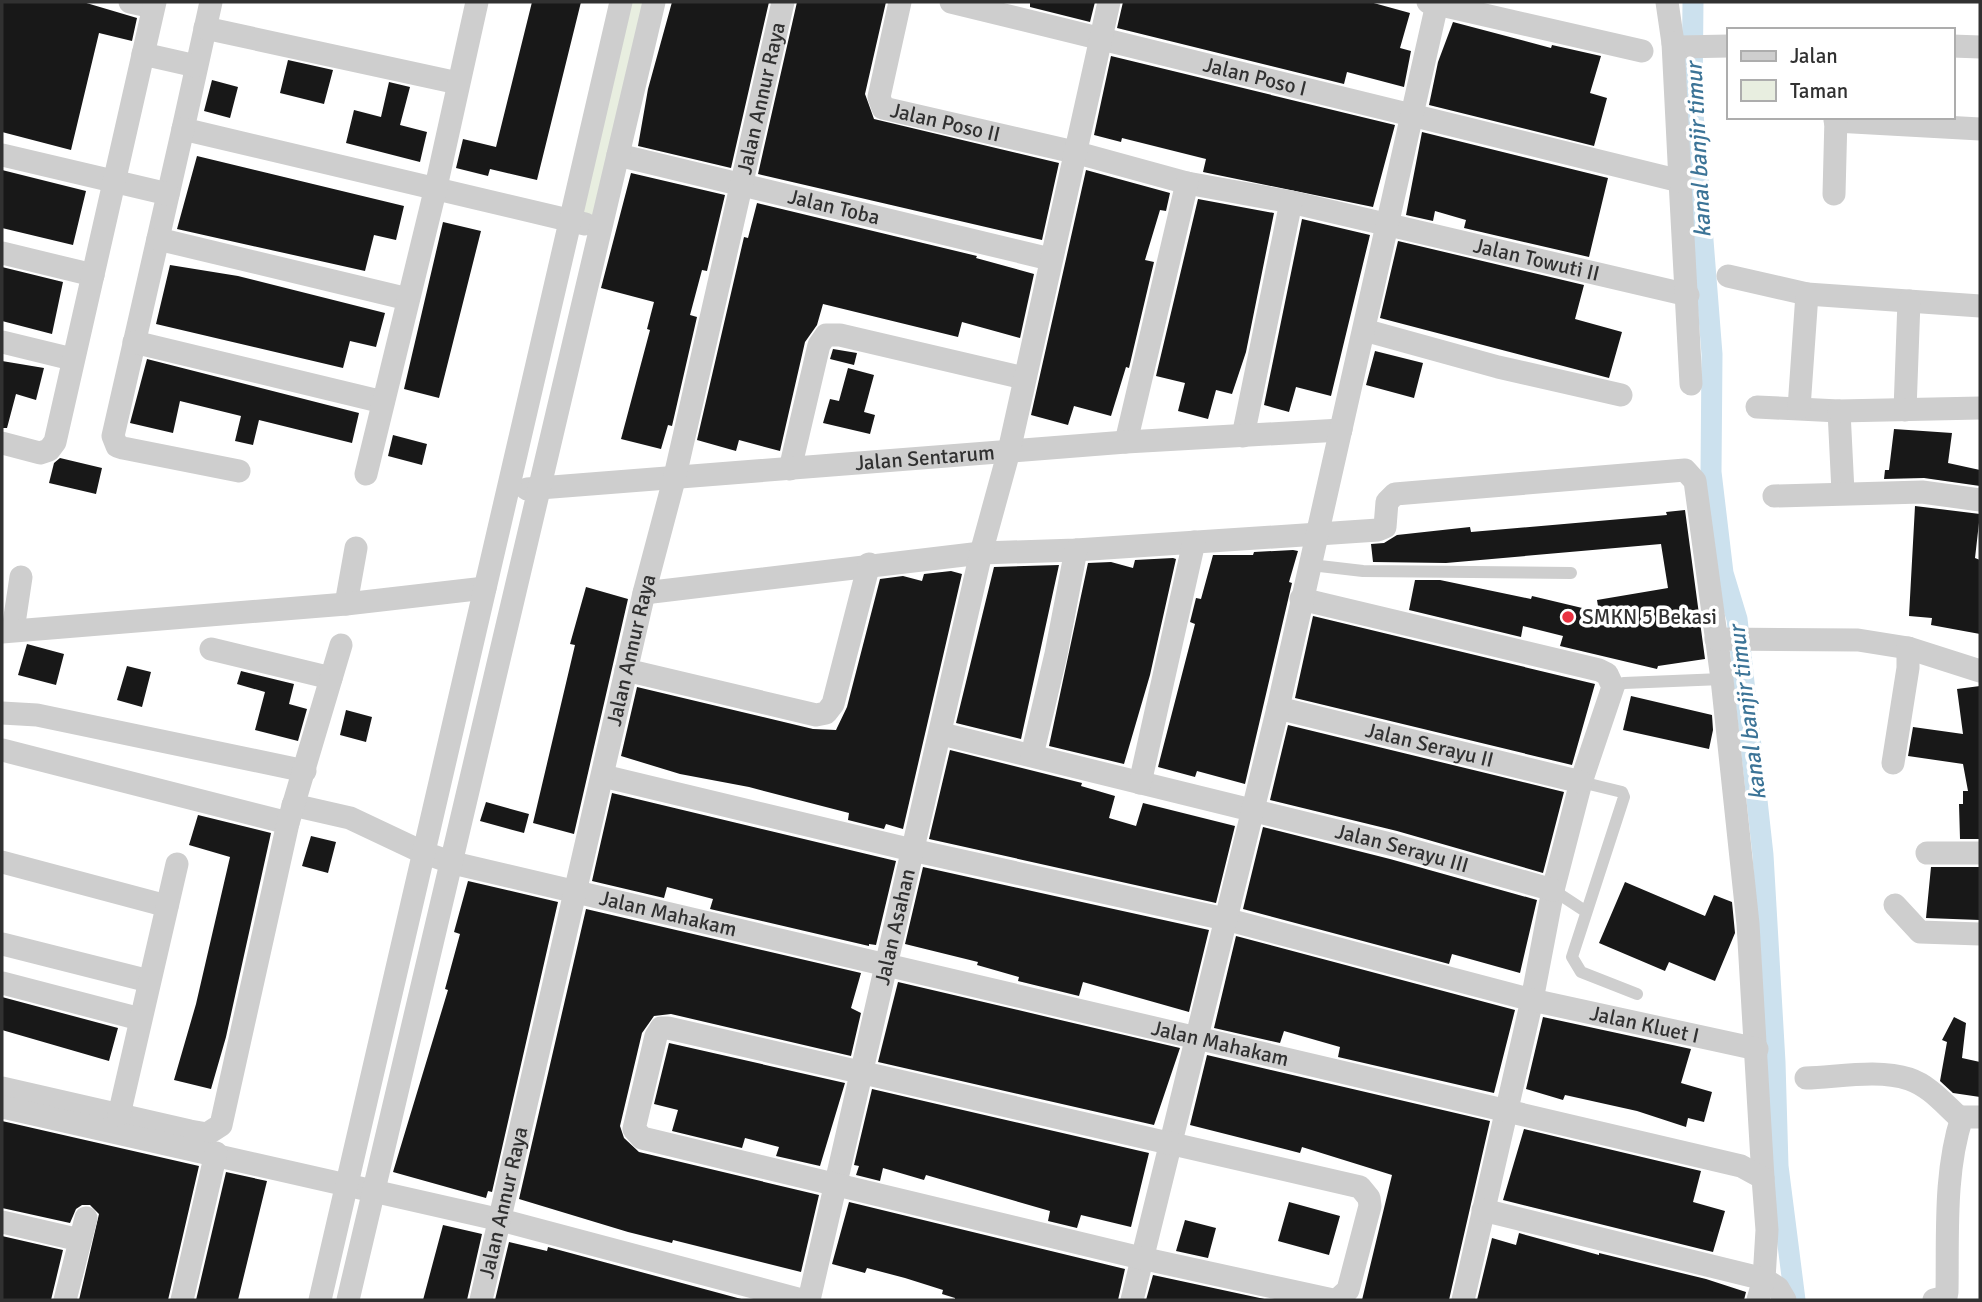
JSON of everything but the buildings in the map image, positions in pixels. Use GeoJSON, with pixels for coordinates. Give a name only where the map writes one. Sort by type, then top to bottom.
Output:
{"type":"FeatureCollection","features":[{"type":"Feature","properties":{"kind":"street"},"geometry":{"type":"LineString","coordinates":[[2,443],[40,453],[50,450],[55,442],[154,4],[131,2]]}},
{"type":"Feature","properties":{"kind":"street"},"geometry":{"type":"LineString","coordinates":[[211,2],[113,436],[117,446],[239,471]]}},
{"type":"Feature","properties":{"kind":"street"},"geometry":{"type":"LineString","coordinates":[[366,474],[436,187],[477,2]]}},
{"type":"Feature","properties":{"kind":"street"},"geometry":{"type":"LineString","coordinates":[[320,1300],[621,2]]}},
{"type":"Feature","properties":{"kind":"street"},"geometry":{"type":"LineString","coordinates":[[348,1300],[654,2]]}},
{"type":"Feature","properties":{"kind":"street","name":"Jalan Annur Raya"},"geometry":{"type":"LineString","coordinates":[[481,1300],[644,593],[675,476],[783,2]]}},
{"type":"Feature","properties":{"kind":"street","name":"Jalan Poso II"},"geometry":{"type":"LineString","coordinates":[[900,2],[879,97],[881,107],[1074,152]]}},
{"type":"Feature","properties":{"kind":"street"},"geometry":{"type":"LineString","coordinates":[[951,2],[1099,40]]}},
{"type":"Feature","properties":{"kind":"street","name":"Jalan Asahan"},"geometry":{"type":"LineString","coordinates":[[809,1300],[885,964],[942,734],[981,553],[1009,451],[1109,2]]}},
{"type":"Feature","properties":{"kind":"street"},"geometry":{"type":"LineString","coordinates":[[1667,2],[1677,45],[1680,181],[1691,384]]}},
{"type":"Feature","properties":{"kind":"street"},"geometry":{"type":"LineString","coordinates":[[1132,1300],[1198,1038],[1250,812],[1278,708],[1412,114],[1433,3],[1642,51]]}},
{"type":"Feature","properties":{"kind":"street"},"geometry":{"type":"LineString","coordinates":[[205,28],[458,83]]}},
{"type":"Feature","properties":{"kind":"street","name":"Jalan Poso I"},"geometry":{"type":"LineString","coordinates":[[1099,40],[1680,181]]}},
{"type":"Feature","properties":{"kind":"street"},"geometry":{"type":"LineString","coordinates":[[1677,45],[1727,46]]}},
{"type":"Feature","properties":{"kind":"street"},"geometry":{"type":"LineString","coordinates":[[1954,46],[1980,47]]}},
{"type":"Feature","properties":{"kind":"street"},"geometry":{"type":"LineString","coordinates":[[143,54],[196,66]]}},
{"type":"Feature","properties":{"kind":"street"},"geometry":{"type":"LineString","coordinates":[[1834,194],[1836,119],[1980,129]]}},
{"type":"Feature","properties":{"kind":"street"},"geometry":{"type":"LineString","coordinates":[[183,129],[600,228]]}},
{"type":"Feature","properties":{"kind":"street","name":"Jalan Towuti II"},"geometry":{"type":"LineString","coordinates":[[1074,152],[1187,183],[1291,202],[1688,295]]}},
{"type":"Feature","properties":{"kind":"street"},"geometry":{"type":"LineString","coordinates":[[2,155],[168,194]]}},
{"type":"Feature","properties":{"kind":"street","name":"Jalan Toba"},"geometry":{"type":"LineString","coordinates":[[618,155],[1050,259]]}},
{"type":"Feature","properties":{"kind":"street"},"geometry":{"type":"LineString","coordinates":[[1126,442],[1187,183]]}},
{"type":"Feature","properties":{"kind":"street"},"geometry":{"type":"LineString","coordinates":[[1243,436],[1291,202]]}},
{"type":"Feature","properties":{"kind":"street"},"geometry":{"type":"LineString","coordinates":[[158,239],[408,299]]}},
{"type":"Feature","properties":{"kind":"street"},"geometry":{"type":"LineString","coordinates":[[2,253],[93,275]]}},
{"type":"Feature","properties":{"kind":"street"},"geometry":{"type":"LineString","coordinates":[[1728,276],[1807,294],[1980,306]]}},
{"type":"Feature","properties":{"kind":"street"},"geometry":{"type":"LineString","coordinates":[[1799,408],[1807,294]]}},
{"type":"Feature","properties":{"kind":"street"},"geometry":{"type":"LineString","coordinates":[[1905,410],[1909,301]]}},
{"type":"Feature","properties":{"kind":"street"},"geometry":{"type":"LineString","coordinates":[[1364,330],[1498,367],[1621,395]]}},
{"type":"Feature","properties":{"kind":"street"},"geometry":{"type":"LineString","coordinates":[[790,469],[819,345],[826,335],[839,335],[1024,378]]}},
{"type":"Feature","properties":{"kind":"street"},"geometry":{"type":"LineString","coordinates":[[2,342],[72,359]]}},
{"type":"Feature","properties":{"kind":"street"},"geometry":{"type":"LineString","coordinates":[[134,342],[383,402]]}},
{"type":"Feature","properties":{"kind":"street"},"geometry":{"type":"LineString","coordinates":[[1758,407],[1839,411],[1980,408]]}},
{"type":"Feature","properties":{"kind":"street"},"geometry":{"type":"LineString","coordinates":[[1839,411],[1843,492]]}},
{"type":"Feature","properties":{"kind":"street","name":"Jalan Sentarum"},"geometry":{"type":"LineString","coordinates":[[508,492],[675,476],[1126,442],[1341,430]]}},
{"type":"Feature","properties":{"kind":"street"},"geometry":{"type":"LineString","coordinates":[[644,593],[869,564],[981,553],[1076,550],[1315,535],[1385,527],[1387,502],[1395,494],[1685,470],[1695,481],[1729,638],[1722,679],[1748,924],[1756,1049],[1767,1230],[1761,1290]]}},
{"type":"Feature","properties":{"kind":"street"},"geometry":{"type":"LineString","coordinates":[[1774,496],[1843,492],[1922,492],[1980,500]]}},
{"type":"Feature","properties":{"kind":"street"},"geometry":{"type":"LineString","coordinates":[[1140,783],[1194,542]]}},
{"type":"Feature","properties":{"kind":"street"},"geometry":{"type":"LineString","coordinates":[[346,604],[356,548]]}},
{"type":"Feature","properties":{"kind":"street"},"geometry":{"type":"LineString","coordinates":[[1032,755],[1056,654],[1076,550]]}},
{"type":"Feature","properties":{"kind":"street"},"geometry":{"type":"LineString","coordinates":[[626,670],[816,715],[826,713],[833,704],[869,564]]}},
{"type":"Feature","properties":{"kind":"street"},"geometry":{"type":"LineString","coordinates":[[21,577],[7,631],[346,604],[485,588]]}},
{"type":"Feature","properties":{"kind":"street"},"geometry":{"type":"LineString","coordinates":[[1301,599],[1599,670],[1607,674],[1613,687],[1581,782],[1553,890],[1532,1000],[1463,1300]]}},
{"type":"Feature","properties":{"kind":"street"},"geometry":{"type":"LineString","coordinates":[[1729,638],[1858,640],[1908,648],[1980,671]]}},
{"type":"Feature","properties":{"kind":"street"},"geometry":{"type":"LineString","coordinates":[[2,1088],[207,1134],[221,1125],[291,814],[341,645]]}},
{"type":"Feature","properties":{"kind":"street"},"geometry":{"type":"LineString","coordinates":[[1893,763],[1908,668],[1908,648]]}},
{"type":"Feature","properties":{"kind":"street"},"geometry":{"type":"LineString","coordinates":[[211,649],[331,678]]}},
{"type":"Feature","properties":{"kind":"street","name":"Jalan Serayu II"},"geometry":{"type":"LineString","coordinates":[[1278,708],[1581,782]]}},
{"type":"Feature","properties":{"kind":"street"},"geometry":{"type":"LineString","coordinates":[[2,714],[37,715],[304,771]]}},
{"type":"Feature","properties":{"kind":"street","name":"Jalan Serayu III"},"geometry":{"type":"LineString","coordinates":[[942,734],[1250,812],[1394,845],[1553,890]]}},
{"type":"Feature","properties":{"kind":"street","name":"Jalan Mahakam"},"geometry":{"type":"LineString","coordinates":[[2,750],[291,814],[350,818],[422,852],[453,863],[1508,1109],[1741,1166],[1763,1178]]}},
{"type":"Feature","properties":{"kind":"street","name":"Jalan Kluet I"},"geometry":{"type":"LineString","coordinates":[[603,776],[912,850],[1225,919],[1532,1000],[1756,1049]]}},
{"type":"Feature","properties":{"kind":"street"},"geometry":{"type":"LineString","coordinates":[[1927,853],[1980,853]]}},
{"type":"Feature","properties":{"kind":"street"},"geometry":{"type":"LineString","coordinates":[[2,862],[167,906]]}},
{"type":"Feature","properties":{"kind":"street"},"geometry":{"type":"LineString","coordinates":[[119,1115],[177,864]]}},
{"type":"Feature","properties":{"kind":"street"},"geometry":{"type":"LineString","coordinates":[[1895,905],[1920,932],[1980,934]]}},
{"type":"Feature","properties":{"kind":"street"},"geometry":{"type":"LineString","coordinates":[[2,944],[149,981]]}},
{"type":"Feature","properties":{"kind":"street"},"geometry":{"type":"LineString","coordinates":[[2,983],[140,1018]]}},
{"type":"Feature","properties":{"kind":"street"},"geometry":{"type":"LineString","coordinates":[[661,1028],[860,1071],[1360,1188],[1366,1193],[1370,1206],[1348,1290],[1335,1300],[1141,1258],[837,1182],[642,1138],[634,1129],[656,1036],[661,1028]]}},
{"type":"Feature","properties":{"kind":"street"},"geometry":{"type":"LineString","coordinates":[[1806,1078],[1889,1075],[1910,1079],[1971,1118],[1953,1159],[1947,1292],[1942,1299],[1934,1300]]}},
{"type":"Feature","properties":{"kind":"street"},"geometry":{"type":"LineString","coordinates":[[2,1107],[216,1153],[501,1220],[802,1300]]}},
{"type":"Feature","properties":{"kind":"street"},"geometry":{"type":"LineString","coordinates":[[182,1300],[216,1153]]}},
{"type":"Feature","properties":{"kind":"street"},"geometry":{"type":"LineString","coordinates":[[1483,1210],[1761,1290],[1778,1288],[1785,1300]]}},
{"type":"Feature","properties":{"kind":"street"},"geometry":{"type":"LineString","coordinates":[[2,1222],[83,1229],[65,1300]]}},
{"type":"Feature","properties":{"kind":"lane"},"geometry":{"type":"LineString","coordinates":[[1311,565],[1363,571],[1571,573]]}},
{"type":"Feature","properties":{"kind":"lane"},"geometry":{"type":"LineString","coordinates":[[1613,687],[1623,683],[1722,679]]}},
{"type":"Feature","properties":{"kind":"lane"},"geometry":{"type":"LineString","coordinates":[[1581,782],[1613,788],[1622,792],[1624,797],[1585,911],[1572,957],[1574,965],[1581,972],[1637,994]]}},
{"type":"Feature","properties":{"kind":"lane"},"geometry":{"type":"LineString","coordinates":[[1553,890],[1585,911]]}},
{"type":"Feature","properties":{"kind":"green space"},"geometry":{"type":"Polygon","coordinates":[[[620,2],[654,2],[599,228],[570,220],[620,2]]]}},
{"type":"Feature","properties":{"kind":"waterway","name":"kanal banjir timur"},"geometry":{"type":"LineString","coordinates":[[1693,2],[1692,101],[1712,354],[1711,472],[1723,573],[1737,619],[1763,855],[1778,1166],[1795,1300]]}},
{"type":"Feature","properties":{"kind":"place","name":"SMKN 5 Bekasi"},"geometry":{"type":"Point","coordinates":[1568,617]}}]}
